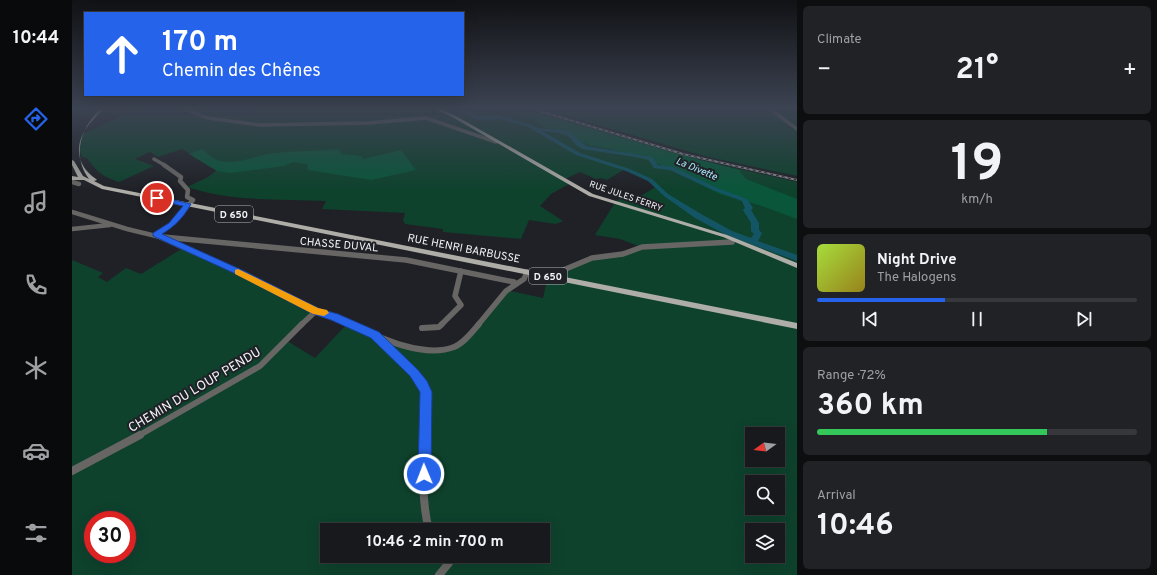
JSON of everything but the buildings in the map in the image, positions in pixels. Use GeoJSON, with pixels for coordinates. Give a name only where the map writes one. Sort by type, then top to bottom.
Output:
{"type":"FeatureCollection","features":[{"type":"Feature","properties":{"kind":"main road","name":"D 650"},"geometry":{"type":"LineString","coordinates":[[80,136],[75,144],[74,168],[85,179],[102,187],[126,192]]}},
{"type":"Feature","properties":{"kind":"main road","name":"RUE JULES FERRY"},"geometry":{"type":"LineString","coordinates":[[485,136],[591,195],[725,236],[797,266]]}},
{"type":"Feature","properties":{"kind":"main road","name":"D 650"},"geometry":{"type":"LineString","coordinates":[[74,168],[98,182],[126,192]]}},
{"type":"Feature","properties":{"kind":"main road"},"geometry":{"type":"LineString","coordinates":[[72,178],[85,179]]}},
{"type":"Feature","properties":{"kind":"main road","name":"RUE HENRI BARBUSSE"},"geometry":{"type":"LineString","coordinates":[[126,192],[797,326]]}},
{"type":"Feature","properties":{"kind":"street"},"geometry":{"type":"LineString","coordinates":[[480,136],[489,141],[496,142]]}},
{"type":"Feature","properties":{"kind":"street"},"geometry":{"type":"LineString","coordinates":[[154,159],[176,172],[181,178],[180,181],[187,187],[187,197],[193,200],[188,204],[181,215],[158,236]]}},
{"type":"Feature","properties":{"kind":"street"},"geometry":{"type":"LineString","coordinates":[[72,182],[79,184]]}},
{"type":"Feature","properties":{"kind":"street"},"geometry":{"type":"LineString","coordinates":[[72,212],[113,225],[158,236],[241,273],[316,311],[335,317],[375,335],[403,345],[423,349],[449,350],[456,347],[488,315],[506,290],[514,282],[524,279],[527,272]]}},
{"type":"Feature","properties":{"kind":"street"},"geometry":{"type":"LineString","coordinates":[[88,228],[96,225],[100,221]]}},
{"type":"Feature","properties":{"kind":"street"},"geometry":{"type":"LineString","coordinates":[[72,229],[113,225]]}},
{"type":"Feature","properties":{"kind":"street","name":"CHASSE DUVAL"},"geometry":{"type":"LineString","coordinates":[[158,236],[406,260],[514,282]]}},
{"type":"Feature","properties":{"kind":"street"},"geometry":{"type":"LineString","coordinates":[[549,276],[592,258],[623,254],[642,247],[732,242]]}},
{"type":"Feature","properties":{"kind":"street"},"geometry":{"type":"LineString","coordinates":[[422,328],[439,327],[459,309],[461,305],[455,296],[461,271]]}},
{"type":"Feature","properties":{"kind":"street","name":"CHEMIN DU LOUP PENDU"},"geometry":{"type":"LineString","coordinates":[[72,471],[120,447],[260,366],[316,311]]}},
{"type":"Feature","properties":{"kind":"street"},"geometry":{"type":"LineString","coordinates":[[375,335],[414,373],[423,385],[426,392],[424,462],[428,523]]}},
{"type":"Feature","properties":{"kind":"street"},"geometry":{"type":"LineString","coordinates":[[439,575],[445,563]]}},
{"type":"Feature","properties":{"kind":"green space"},"geometry":{"type":"Polygon","coordinates":[[[82,136],[618,136],[700,160],[797,182],[797,575],[72,575],[72,260],[103,273],[98,277],[107,282],[126,268],[141,274],[183,248],[316,311],[287,341],[315,358],[348,323],[375,335],[423,349],[456,347],[506,290],[543,298],[549,276],[592,258],[616,256],[641,247],[620,239],[595,235],[614,204],[627,192],[639,197],[657,186],[643,176],[625,169],[607,180],[601,178],[596,179],[580,172],[563,180],[569,184],[551,194],[540,206],[563,221],[556,224],[529,220],[521,239],[443,232],[443,229],[405,224],[403,220],[405,213],[322,209],[326,201],[256,199],[204,192],[187,187],[208,177],[217,170],[182,149],[158,157],[150,152],[135,159],[154,166],[119,182],[108,178],[94,167],[87,158],[82,157],[79,144],[82,136]]]}},
{"type":"Feature","properties":{"kind":"green space"},"geometry":{"type":"Polygon","coordinates":[[[566,136],[616,136],[739,170],[746,179],[797,199],[797,219],[762,206],[720,194],[659,164],[611,149],[589,145],[566,136]]]}},
{"type":"Feature","properties":{"kind":"green space"},"geometry":{"type":"Polygon","coordinates":[[[635,136],[797,136],[797,176],[704,156],[635,136]]]}},
{"type":"Feature","properties":{"kind":"green space"},"geometry":{"type":"Polygon","coordinates":[[[202,149],[215,159],[227,162],[241,161],[274,153],[339,149],[341,154],[361,156],[363,159],[401,150],[416,170],[371,180],[308,170],[307,164],[293,162],[284,166],[230,173],[217,171],[189,154],[202,149]]]}},
{"type":"Feature","properties":{"kind":"waterway","name":"La Divette"},"geometry":{"type":"LineString","coordinates":[[547,136],[578,154],[628,170],[650,180],[666,195],[698,216],[729,233],[797,258]]}},
{"type":"Feature","properties":{"kind":"waterway","name":"La Divette"},"geometry":{"type":"LineString","coordinates":[[571,136],[578,144],[584,148],[650,158],[656,167],[671,168],[715,189],[745,200],[749,208],[747,210],[755,223],[755,231],[758,233],[754,241]]}},
{"type":"Feature","properties":{"kind":"railway"},"geometry":{"type":"LineString","coordinates":[[622,136],[683,154],[797,180]]}},
{"type":"Feature","properties":{"kind":"slow traffic"},"geometry":{"type":"LineString","coordinates":[[238,272],[316,311],[324,313]]}},
{"type":"Feature","properties":{"kind":"route"},"geometry":{"type":"LineString","coordinates":[[157,198],[188,204],[184,208],[181,215],[171,225],[156,235],[241,273],[316,311],[335,317],[375,335],[414,373],[423,385],[427,400],[424,474]]}}]}
